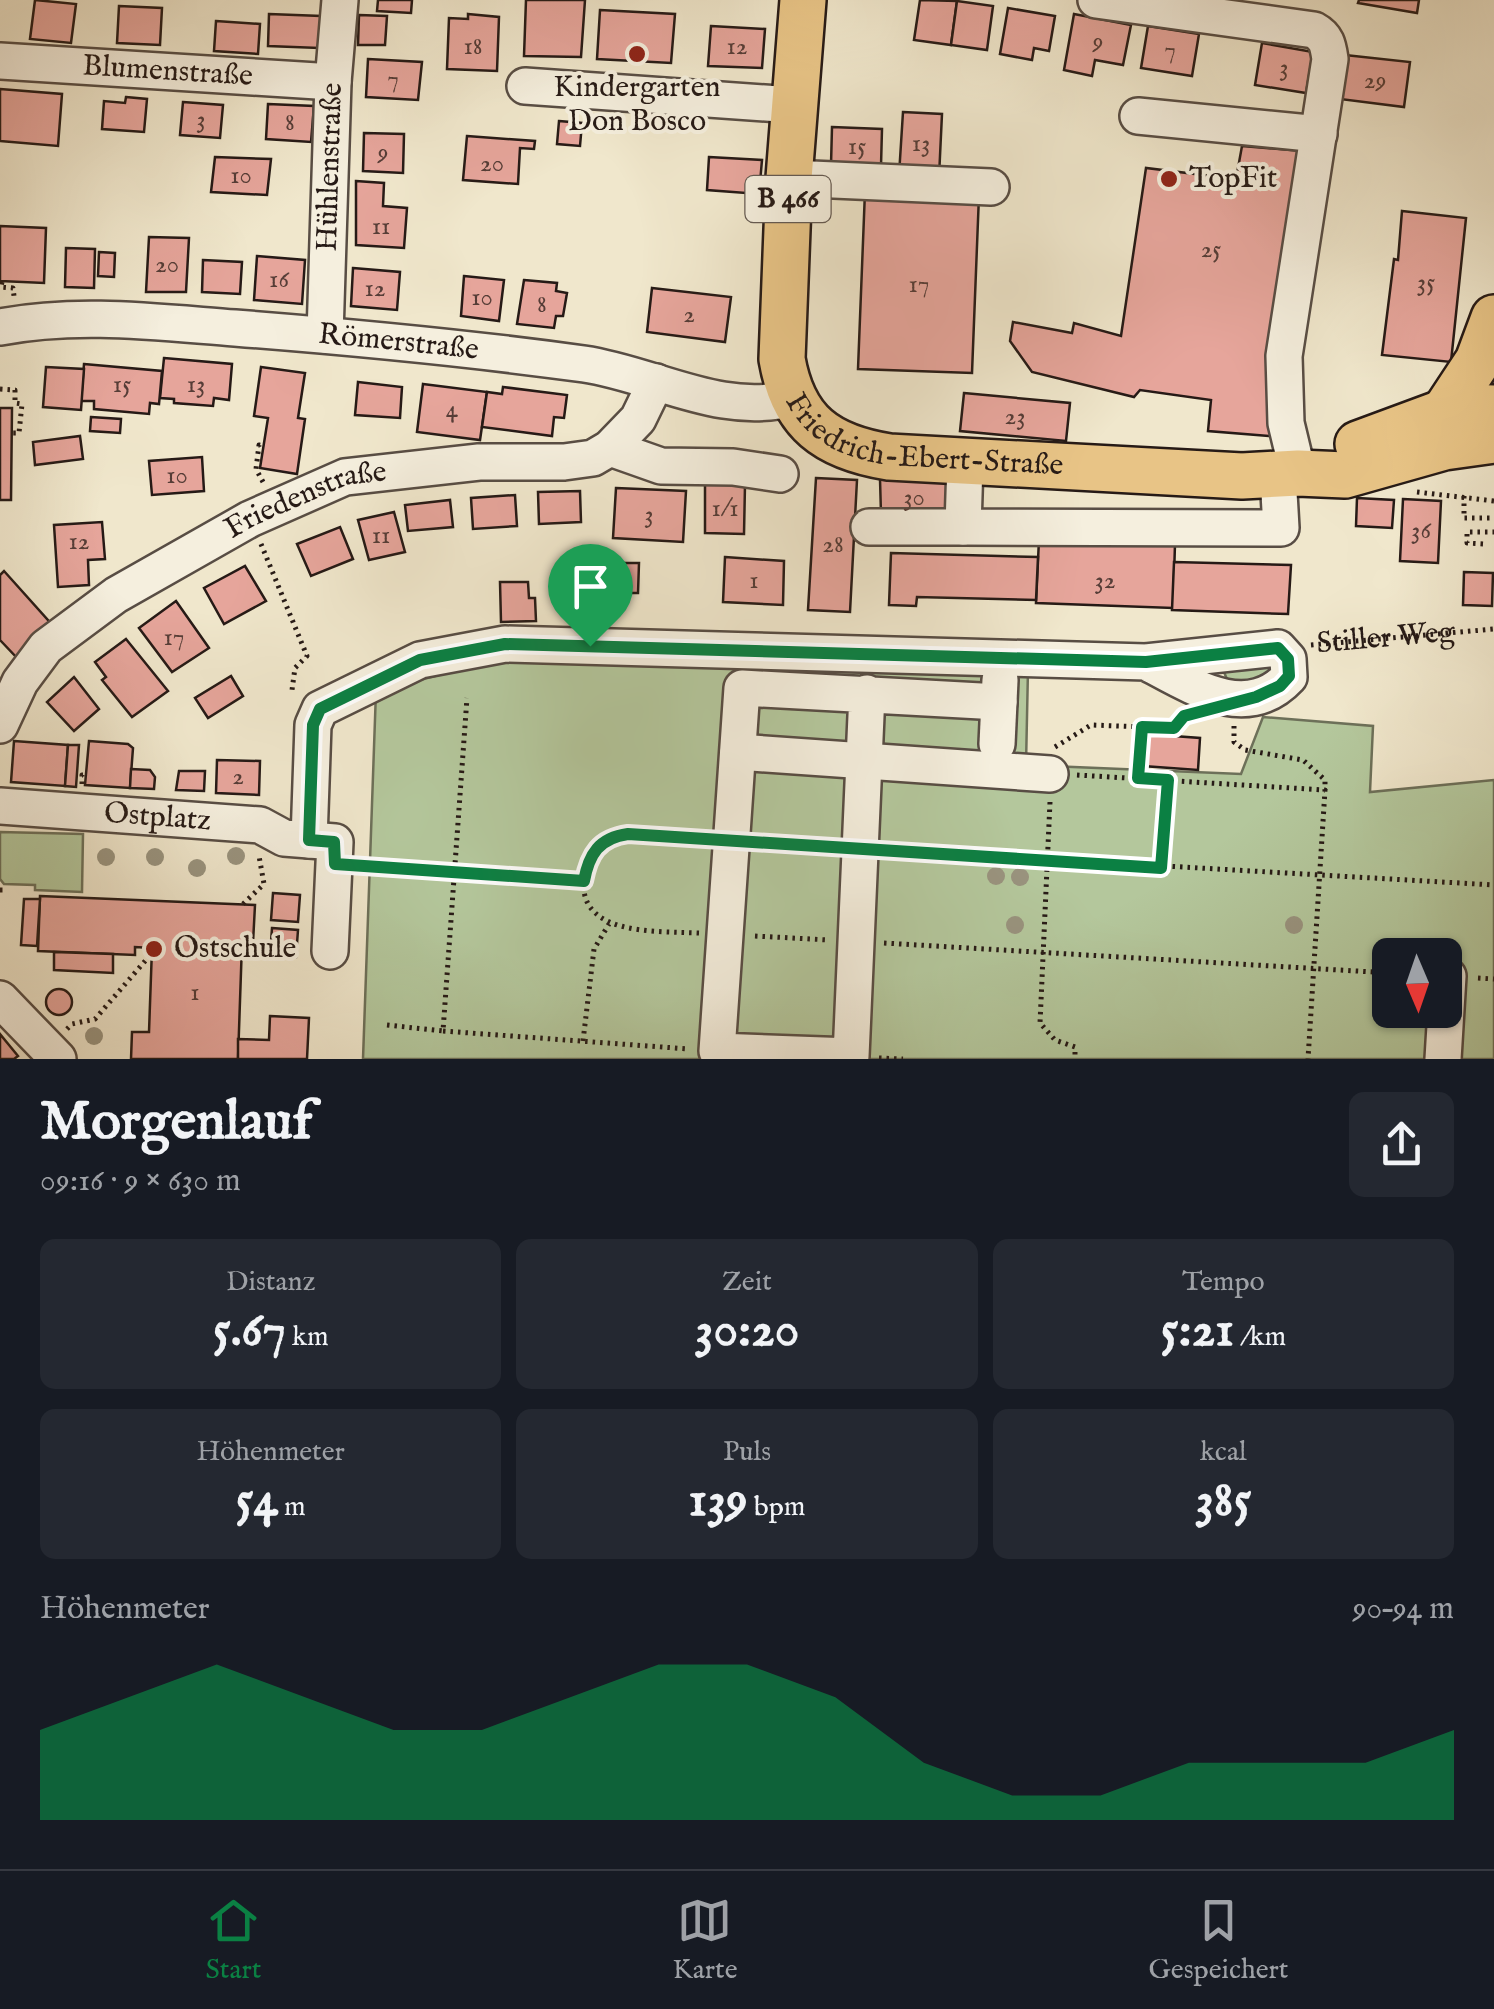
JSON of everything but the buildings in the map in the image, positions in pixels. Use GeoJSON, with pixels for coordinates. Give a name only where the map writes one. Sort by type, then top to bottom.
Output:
{"type":"FeatureCollection","features":[{"type":"Feature","properties":{"kind":"main road","name":"Friedrich-Ebert-Straße"},"geometry":{"type":"LineString","coordinates":[[803,0],[793,106],[781,343],[792,398],[799,411],[826,436],[864,453],[965,462],[1288,474],[1345,474],[1444,448],[1494,440]]}},
{"type":"Feature","properties":{"kind":"main road"},"geometry":{"type":"LineString","coordinates":[[1445,411],[1478,360],[1494,318]]}},
{"type":"Feature","properties":{"kind":"main road","name":"Friedrich-Ebert-Straße"},"geometry":{"type":"LineString","coordinates":[[1288,474],[1445,411],[1472,406],[1494,408]]}},
{"type":"Feature","properties":{"kind":"street","name":"Hühlenstraße"},"geometry":{"type":"LineString","coordinates":[[325,335],[333,82],[340,0]]}},
{"type":"Feature","properties":{"kind":"street"},"geometry":{"type":"LineString","coordinates":[[869,526],[1280,528],[1288,474],[1284,356],[1330,59],[1328,47],[1323,35],[1301,29],[1096,0]]}},
{"type":"Feature","properties":{"kind":"street","name":"Blumenstraße"},"geometry":{"type":"LineString","coordinates":[[0,61],[333,82]]}},
{"type":"Feature","properties":{"kind":"street"},"geometry":{"type":"LineString","coordinates":[[525,86],[793,106]]}},
{"type":"Feature","properties":{"kind":"street"},"geometry":{"type":"LineString","coordinates":[[1138,116],[1318,134]]}},
{"type":"Feature","properties":{"kind":"street"},"geometry":{"type":"LineString","coordinates":[[789,178],[991,187]]}},
{"type":"Feature","properties":{"kind":"street","name":"Römerstraße"},"geometry":{"type":"LineString","coordinates":[[7,311],[37,320],[101,318],[325,335],[586,364],[736,402],[792,398]]}},
{"type":"Feature","properties":{"kind":"street"},"geometry":{"type":"LineString","coordinates":[[656,382],[638,419],[610,448],[661,466],[734,467],[780,474]]}},
{"type":"Feature","properties":{"kind":"street","name":"Friedenstraße"},"geometry":{"type":"LineString","coordinates":[[0,726],[20,682],[46,647],[116,595],[262,513],[345,477],[479,462],[564,462],[593,458],[610,448]]}},
{"type":"Feature","properties":{"kind":"street"},"geometry":{"type":"LineString","coordinates":[[963,528],[965,462]]}},
{"type":"Feature","properties":{"kind":"street","name":"Stiller Weg"},"geometry":{"type":"LineString","coordinates":[[309,840],[313,725],[320,709],[420,660],[505,644],[1146,662],[1278,648],[1288,659],[1289,676],[1268,692],[1235,701],[1200,689],[1146,662]]}},
{"type":"Feature","properties":{"kind":"street"},"geometry":{"type":"LineString","coordinates":[[867,694],[851,1056],[717,1051],[742,688],[867,694],[1000,689],[997,744]]}},
{"type":"Feature","properties":{"kind":"street"},"geometry":{"type":"LineString","coordinates":[[738,752],[1050,774]]}},
{"type":"Feature","properties":{"kind":"street","name":"Ostplatz"},"geometry":{"type":"LineString","coordinates":[[0,806],[260,825],[284,838],[309,840]]}},
{"type":"Feature","properties":{"kind":"street"},"geometry":{"type":"LineString","coordinates":[[309,840],[334,842],[330,951]]}},
{"type":"Feature","properties":{"kind":"street"},"geometry":{"type":"LineString","coordinates":[[0,999],[53,1054]]}},
{"type":"Feature","properties":{"kind":"street"},"geometry":{"type":"LineString","coordinates":[[1443,1059],[1445,1028]]}},
{"type":"Feature","properties":{"kind":"path"},"geometry":{"type":"LineString","coordinates":[[2,282],[2,286],[13,288],[7,311]]}},
{"type":"Feature","properties":{"kind":"path"},"geometry":{"type":"LineString","coordinates":[[0,389],[15,390],[15,403],[22,404],[20,433],[12,432]]}},
{"type":"Feature","properties":{"kind":"path"},"geometry":{"type":"LineString","coordinates":[[264,446],[259,445],[256,469],[262,513],[307,656],[295,668],[292,690]]}},
{"type":"Feature","properties":{"kind":"path"},"geometry":{"type":"LineString","coordinates":[[1464,496],[1464,518],[1494,518]]}},
{"type":"Feature","properties":{"kind":"path"},"geometry":{"type":"LineString","coordinates":[[1483,544],[1467,543],[1466,532],[1494,532]]}},
{"type":"Feature","properties":{"kind":"path","name":"Stiller Weg"},"geometry":{"type":"LineString","coordinates":[[1278,648],[1494,629]]}},
{"type":"Feature","properties":{"kind":"path"},"geometry":{"type":"LineString","coordinates":[[443,1031],[467,698]]}},
{"type":"Feature","properties":{"kind":"path"},"geometry":{"type":"LineString","coordinates":[[1076,1059],[1075,1047],[1055,1040],[1040,1022],[1051,750],[1091,725],[1174,728],[1184,716],[1235,701],[1234,742],[1245,750],[1303,760],[1325,780],[1308,1059]]}},
{"type":"Feature","properties":{"kind":"path"},"geometry":{"type":"LineString","coordinates":[[1138,778],[1142,727]]}},
{"type":"Feature","properties":{"kind":"path"},"geometry":{"type":"LineString","coordinates":[[1050,774],[1325,790]]}},
{"type":"Feature","properties":{"kind":"path"},"geometry":{"type":"LineString","coordinates":[[82,782],[82,775],[86,775]]}},
{"type":"Feature","properties":{"kind":"path"},"geometry":{"type":"LineString","coordinates":[[1161,868],[1168,780]]}},
{"type":"Feature","properties":{"kind":"path"},"geometry":{"type":"LineString","coordinates":[[243,904],[264,884],[257,846],[260,825]]}},
{"type":"Feature","properties":{"kind":"path"},"geometry":{"type":"LineString","coordinates":[[1372,972],[624,929],[596,914],[584,890],[584,881],[591,854],[614,836],[1494,886]]}},
{"type":"Feature","properties":{"kind":"path"},"geometry":{"type":"LineString","coordinates":[[335,864],[584,881]]}},
{"type":"Feature","properties":{"kind":"path"},"geometry":{"type":"LineString","coordinates":[[583,1041],[594,949],[610,923]]}},
{"type":"Feature","properties":{"kind":"path"},"geometry":{"type":"LineString","coordinates":[[53,1054],[72,1024],[95,1018],[152,953]]}},
{"type":"Feature","properties":{"kind":"path"},"geometry":{"type":"LineString","coordinates":[[388,1025],[717,1051]]}},
{"type":"Feature","properties":{"kind":"green space"},"geometry":{"type":"Polygon","coordinates":[[[1267,657],[1271,671],[1265,686],[1231,689],[1224,672],[1230,658],[1267,657]]]}},
{"type":"Feature","properties":{"kind":"green space"},"geometry":{"type":"Polygon","coordinates":[[[502,659],[1028,669],[1026,765],[1241,774],[1263,717],[1373,726],[1370,792],[1494,780],[1494,1059],[363,1059],[376,691],[502,659]]]}},
{"type":"Feature","properties":{"kind":"green space"},"geometry":{"type":"Polygon","coordinates":[[[0,832],[83,834],[82,892],[4,884],[0,879],[0,832]]]}},
{"type":"Feature","properties":{"kind":"place","name":"Kindergarten Don Bosco"},"geometry":{"type":"Point","coordinates":[637,54]}},
{"type":"Feature","properties":{"kind":"place","name":"TopFit"},"geometry":{"type":"Point","coordinates":[1169,179]}},
{"type":"Feature","properties":{"kind":"place","name":"Ostschule"},"geometry":{"type":"Point","coordinates":[154,949]}},
{"type":"Feature","properties":{"kind":"route"},"geometry":{"type":"LineString","coordinates":[[505,644],[590,646],[1146,662],[1278,648],[1288,659],[1289,676],[1280,686],[1256,697],[1184,716],[1174,728],[1142,727],[1138,778],[1168,780],[1161,868],[628,834],[600,844],[591,854],[584,881],[335,864],[334,842],[309,840],[313,725],[320,709],[376,678],[420,660],[505,644]]}}]}
